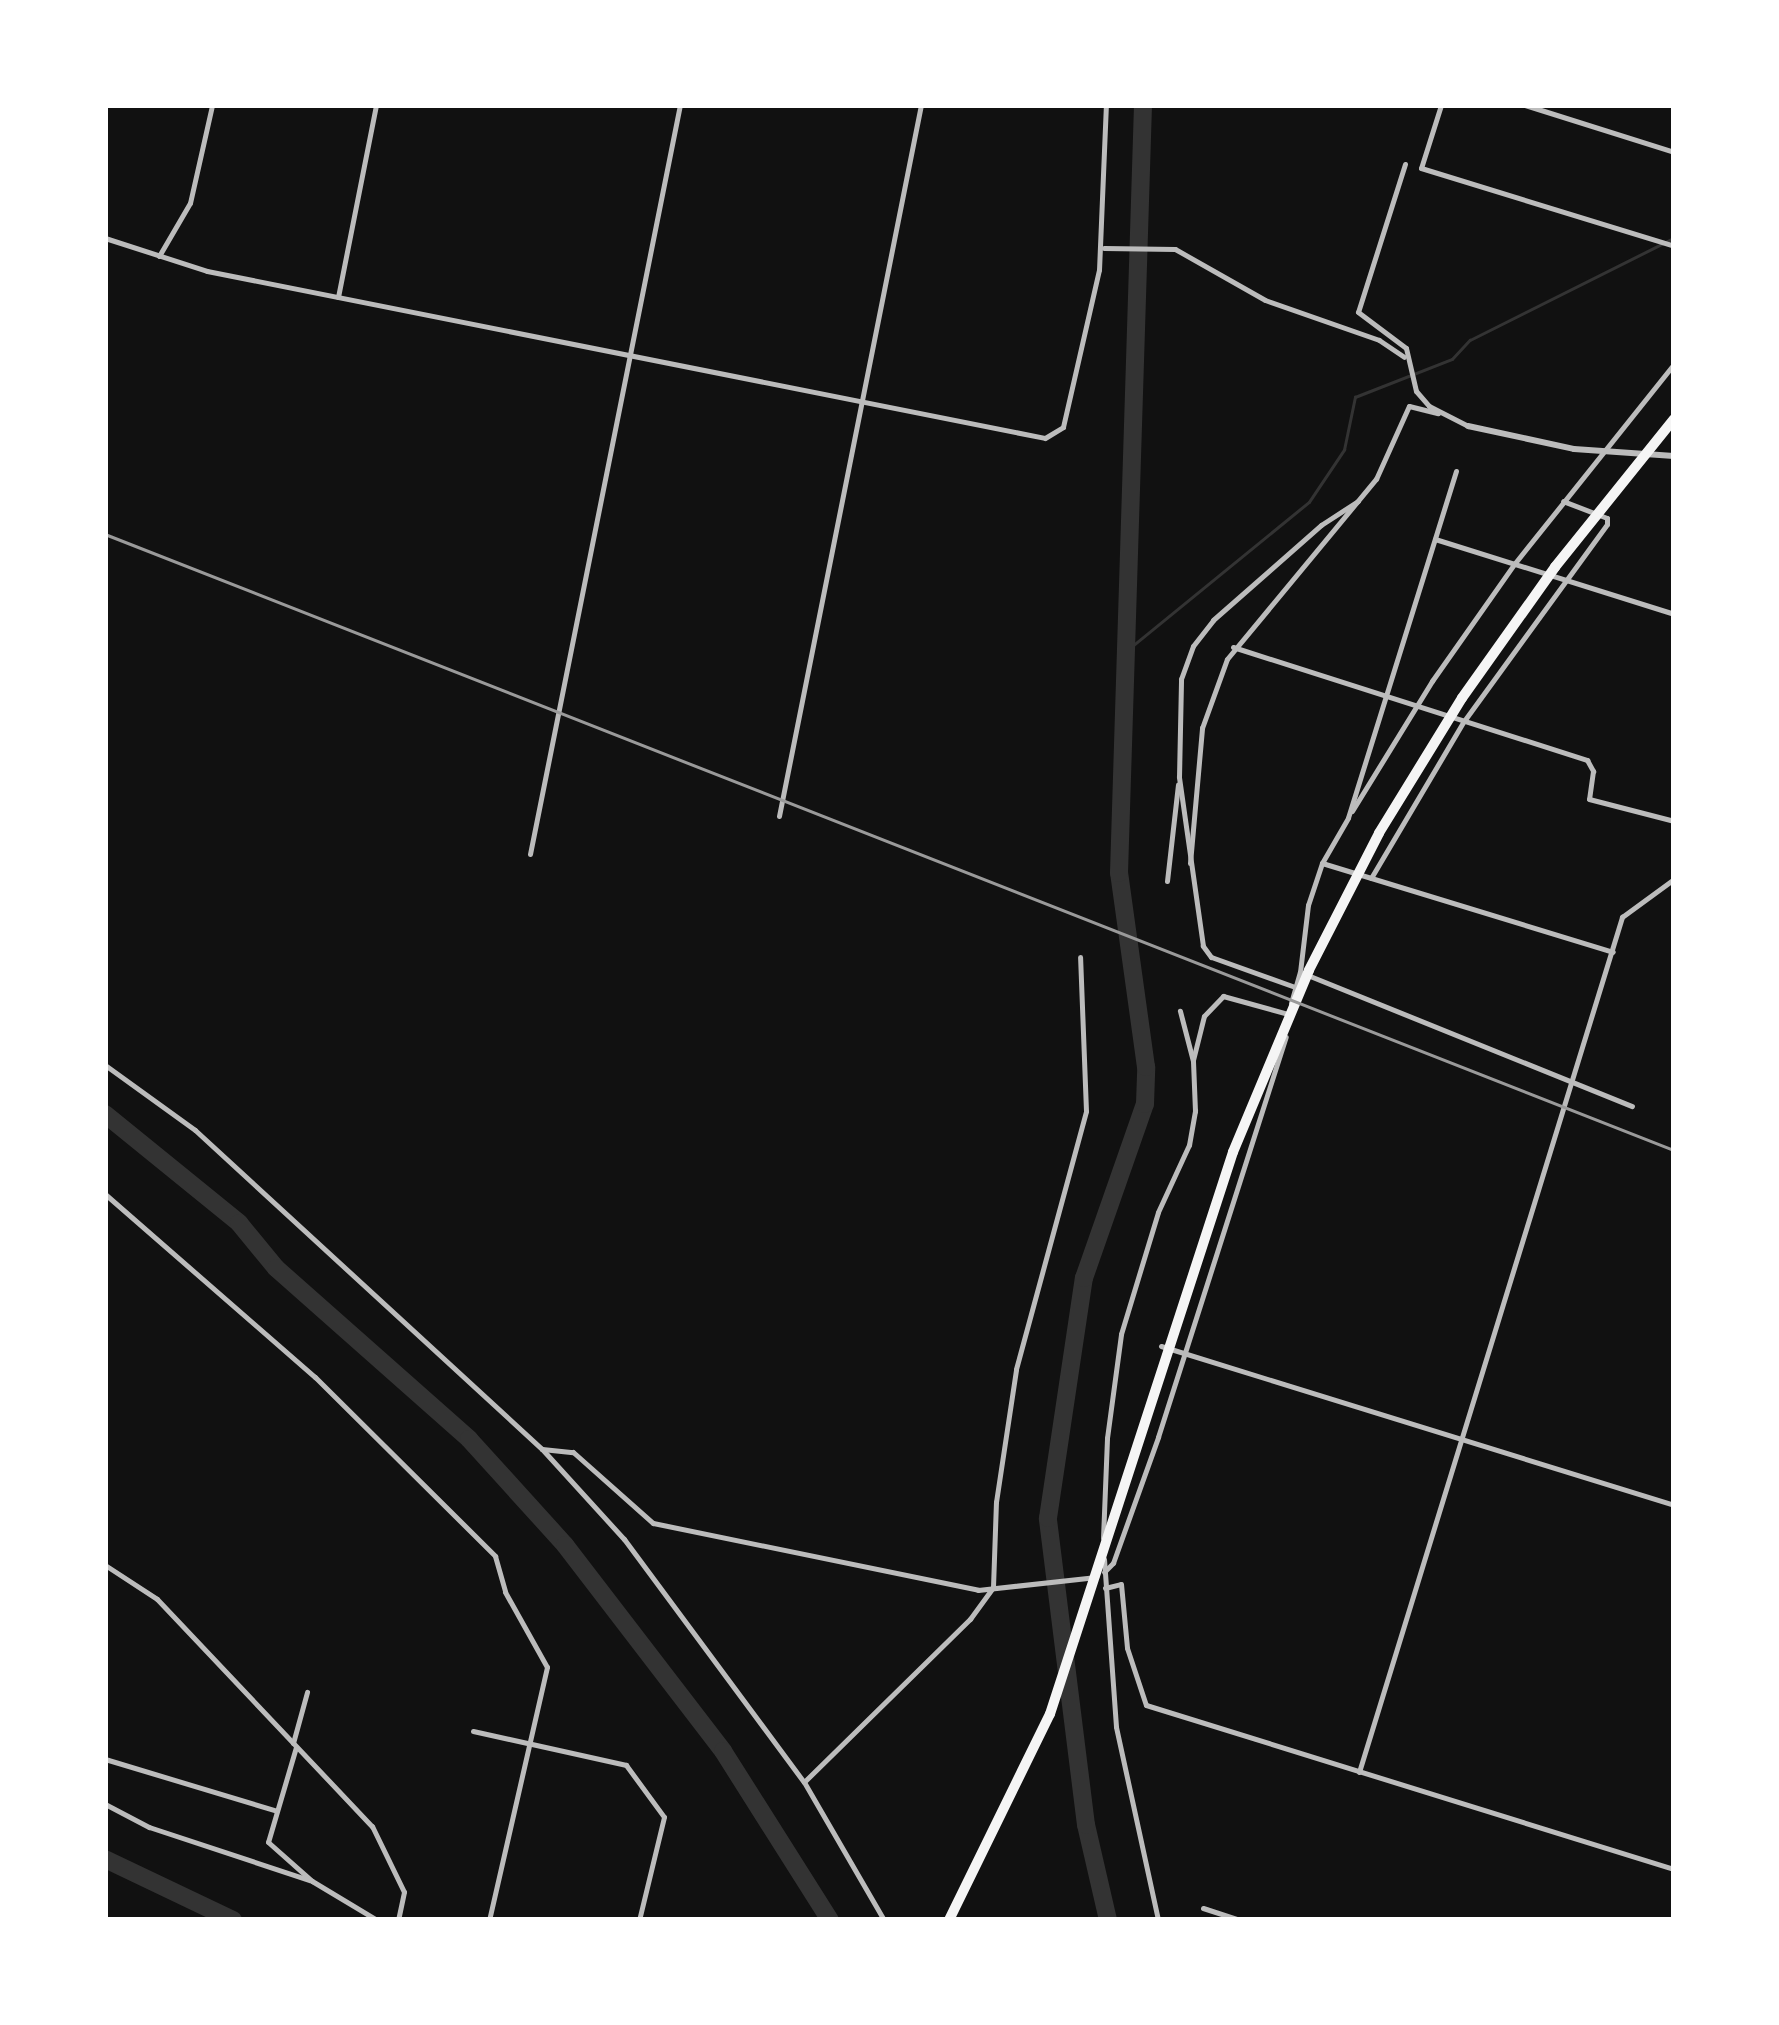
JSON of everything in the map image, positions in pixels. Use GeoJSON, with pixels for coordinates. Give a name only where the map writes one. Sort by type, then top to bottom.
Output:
{"type":"FeatureCollection","features":[{"type":"Feature","properties":{"kind":"highway"},"geometry":{"type":"LineString","coordinates":[[949,1920],[1057,1696],[1232,1152],[1309,970],[1380,833],[1462,698],[1555,566],[1674,420]]}},
{"type":"Feature","properties":{"kind":"street"},"geometry":{"type":"LineString","coordinates":[[159,256],[190,203],[212,105]]}},
{"type":"Feature","properties":{"kind":"street"},"geometry":{"type":"LineString","coordinates":[[338,297],[376,105]]}},
{"type":"Feature","properties":{"kind":"street"},"geometry":{"type":"LineString","coordinates":[[530,854],[680,105]]}},
{"type":"Feature","properties":{"kind":"street"},"geometry":{"type":"LineString","coordinates":[[779,816],[921,105]]}},
{"type":"Feature","properties":{"kind":"street"},"geometry":{"type":"LineString","coordinates":[[105,238],[159,256],[338,297],[860,402],[1056,435],[1064,427],[1102,248],[1106,105]]}},
{"type":"Feature","properties":{"kind":"street"},"geometry":{"type":"LineString","coordinates":[[1441,105],[1422,168],[1674,246]]}},
{"type":"Feature","properties":{"kind":"street"},"geometry":{"type":"LineString","coordinates":[[1525,105],[1674,152]]}},
{"type":"Feature","properties":{"kind":"street"},"geometry":{"type":"LineString","coordinates":[[1405,164],[1358,312],[1394,335],[1406,348],[1404,357],[1416,391],[1438,413]]}},
{"type":"Feature","properties":{"kind":"street"},"geometry":{"type":"LineString","coordinates":[[1102,248],[1168,249],[1265,300],[1380,340],[1404,357]]}},
{"type":"Feature","properties":{"kind":"street"},"geometry":{"type":"LineString","coordinates":[[1104,1574],[1124,1534],[1285,1041],[1287,1016],[1300,972],[1308,905],[1322,863],[1416,706],[1516,563],[1601,451],[1674,364]]}},
{"type":"Feature","properties":{"kind":"street"},"geometry":{"type":"LineString","coordinates":[[1190,871],[1202,728],[1234,648],[1358,501],[1409,406],[1468,426],[1601,451],[1674,456]]}},
{"type":"Feature","properties":{"kind":"street"},"geometry":{"type":"LineString","coordinates":[[1348,818],[1456,470]]}},
{"type":"Feature","properties":{"kind":"street"},"geometry":{"type":"LineString","coordinates":[[1167,881],[1179,777],[1180,678],[1192,646],[1321,525],[1358,501]]}},
{"type":"Feature","properties":{"kind":"street"},"geometry":{"type":"LineString","coordinates":[[1370,878],[1464,721],[1607,524],[1607,518],[1563,501]]}},
{"type":"Feature","properties":{"kind":"street"},"geometry":{"type":"LineString","coordinates":[[1435,539],[1674,614]]}},
{"type":"Feature","properties":{"kind":"street"},"geometry":{"type":"LineString","coordinates":[[1234,648],[1587,760],[1593,772],[1589,799],[1674,821]]}},
{"type":"Feature","properties":{"kind":"street"},"geometry":{"type":"LineString","coordinates":[[1179,777],[1190,871],[1211,957],[1295,987]]}},
{"type":"Feature","properties":{"kind":"street"},"geometry":{"type":"LineString","coordinates":[[1322,863],[1612,952]]}},
{"type":"Feature","properties":{"kind":"street"},"geometry":{"type":"LineString","coordinates":[[1358,1772],[1612,952],[1629,906],[1674,879]]}},
{"type":"Feature","properties":{"kind":"street"},"geometry":{"type":"LineString","coordinates":[[804,1782],[970,1619],[993,1587],[996,1502],[1016,1368],[1086,1111],[1080,956]]}},
{"type":"Feature","properties":{"kind":"street"},"geometry":{"type":"LineString","coordinates":[[1300,972],[1632,1106]]}},
{"type":"Feature","properties":{"kind":"street"},"geometry":{"type":"LineString","coordinates":[[1158,1920],[1116,1727],[1104,1574],[1112,1384],[1158,1212],[1189,1146],[1193,1060],[1204,1016],[1223,996],[1287,1016]]}},
{"type":"Feature","properties":{"kind":"street"},"geometry":{"type":"LineString","coordinates":[[1180,1011],[1193,1060]]}},
{"type":"Feature","properties":{"kind":"street"},"geometry":{"type":"LineString","coordinates":[[105,1065],[195,1130],[542,1448],[624,1539],[804,1782],[884,1920]]}},
{"type":"Feature","properties":{"kind":"street"},"geometry":{"type":"LineString","coordinates":[[105,1194],[315,1377],[494,1556],[505,1592],[547,1668],[489,1920]]}},
{"type":"Feature","properties":{"kind":"street"},"geometry":{"type":"LineString","coordinates":[[1162,1346],[1674,1506]]}},
{"type":"Feature","properties":{"kind":"street"},"geometry":{"type":"LineString","coordinates":[[542,1448],[572,1452],[653,1523],[978,1590],[1004,1582],[1104,1574]]}},
{"type":"Feature","properties":{"kind":"street"},"geometry":{"type":"LineString","coordinates":[[105,1565],[157,1600],[382,1842],[404,1892],[398,1920]]}},
{"type":"Feature","properties":{"kind":"street"},"geometry":{"type":"LineString","coordinates":[[1105,1588],[1121,1584],[1127,1648],[1146,1706],[1674,1869]]}},
{"type":"Feature","properties":{"kind":"street"},"geometry":{"type":"LineString","coordinates":[[307,1692],[268,1842],[312,1881],[377,1920]]}},
{"type":"Feature","properties":{"kind":"street"},"geometry":{"type":"LineString","coordinates":[[473,1731],[626,1765],[664,1818],[639,1920]]}},
{"type":"Feature","properties":{"kind":"street"},"geometry":{"type":"LineString","coordinates":[[105,1759],[275,1810]]}},
{"type":"Feature","properties":{"kind":"street"},"geometry":{"type":"LineString","coordinates":[[105,1804],[149,1827],[312,1881]]}},
{"type":"Feature","properties":{"kind":"street"},"geometry":{"type":"LineString","coordinates":[[1202,1908],[1241,1920]]}},
{"type":"Feature","properties":{"kind":"waterway"},"geometry":{"type":"LineString","coordinates":[[1108,1920],[1086,1825],[1048,1518],[1084,1278],[1145,1104],[1146,1067],[1119,873],[1143,105]]}},
{"type":"Feature","properties":{"kind":"waterway"},"geometry":{"type":"LineString","coordinates":[[1125,652],[1309,502],[1344,450],[1355,397],[1452,359],[1470,340],[1674,238]]}},
{"type":"Feature","properties":{"kind":"waterway"},"geometry":{"type":"LineString","coordinates":[[105,1114],[239,1223],[276,1268],[469,1439],[565,1545],[723,1751],[830,1920]]}},
{"type":"Feature","properties":{"kind":"waterway"},"geometry":{"type":"LineString","coordinates":[[105,1859],[233,1920]]}},
{"type":"Feature","properties":{"kind":"railway"},"geometry":{"type":"LineString","coordinates":[[105,534],[1674,1150]]}}]}
